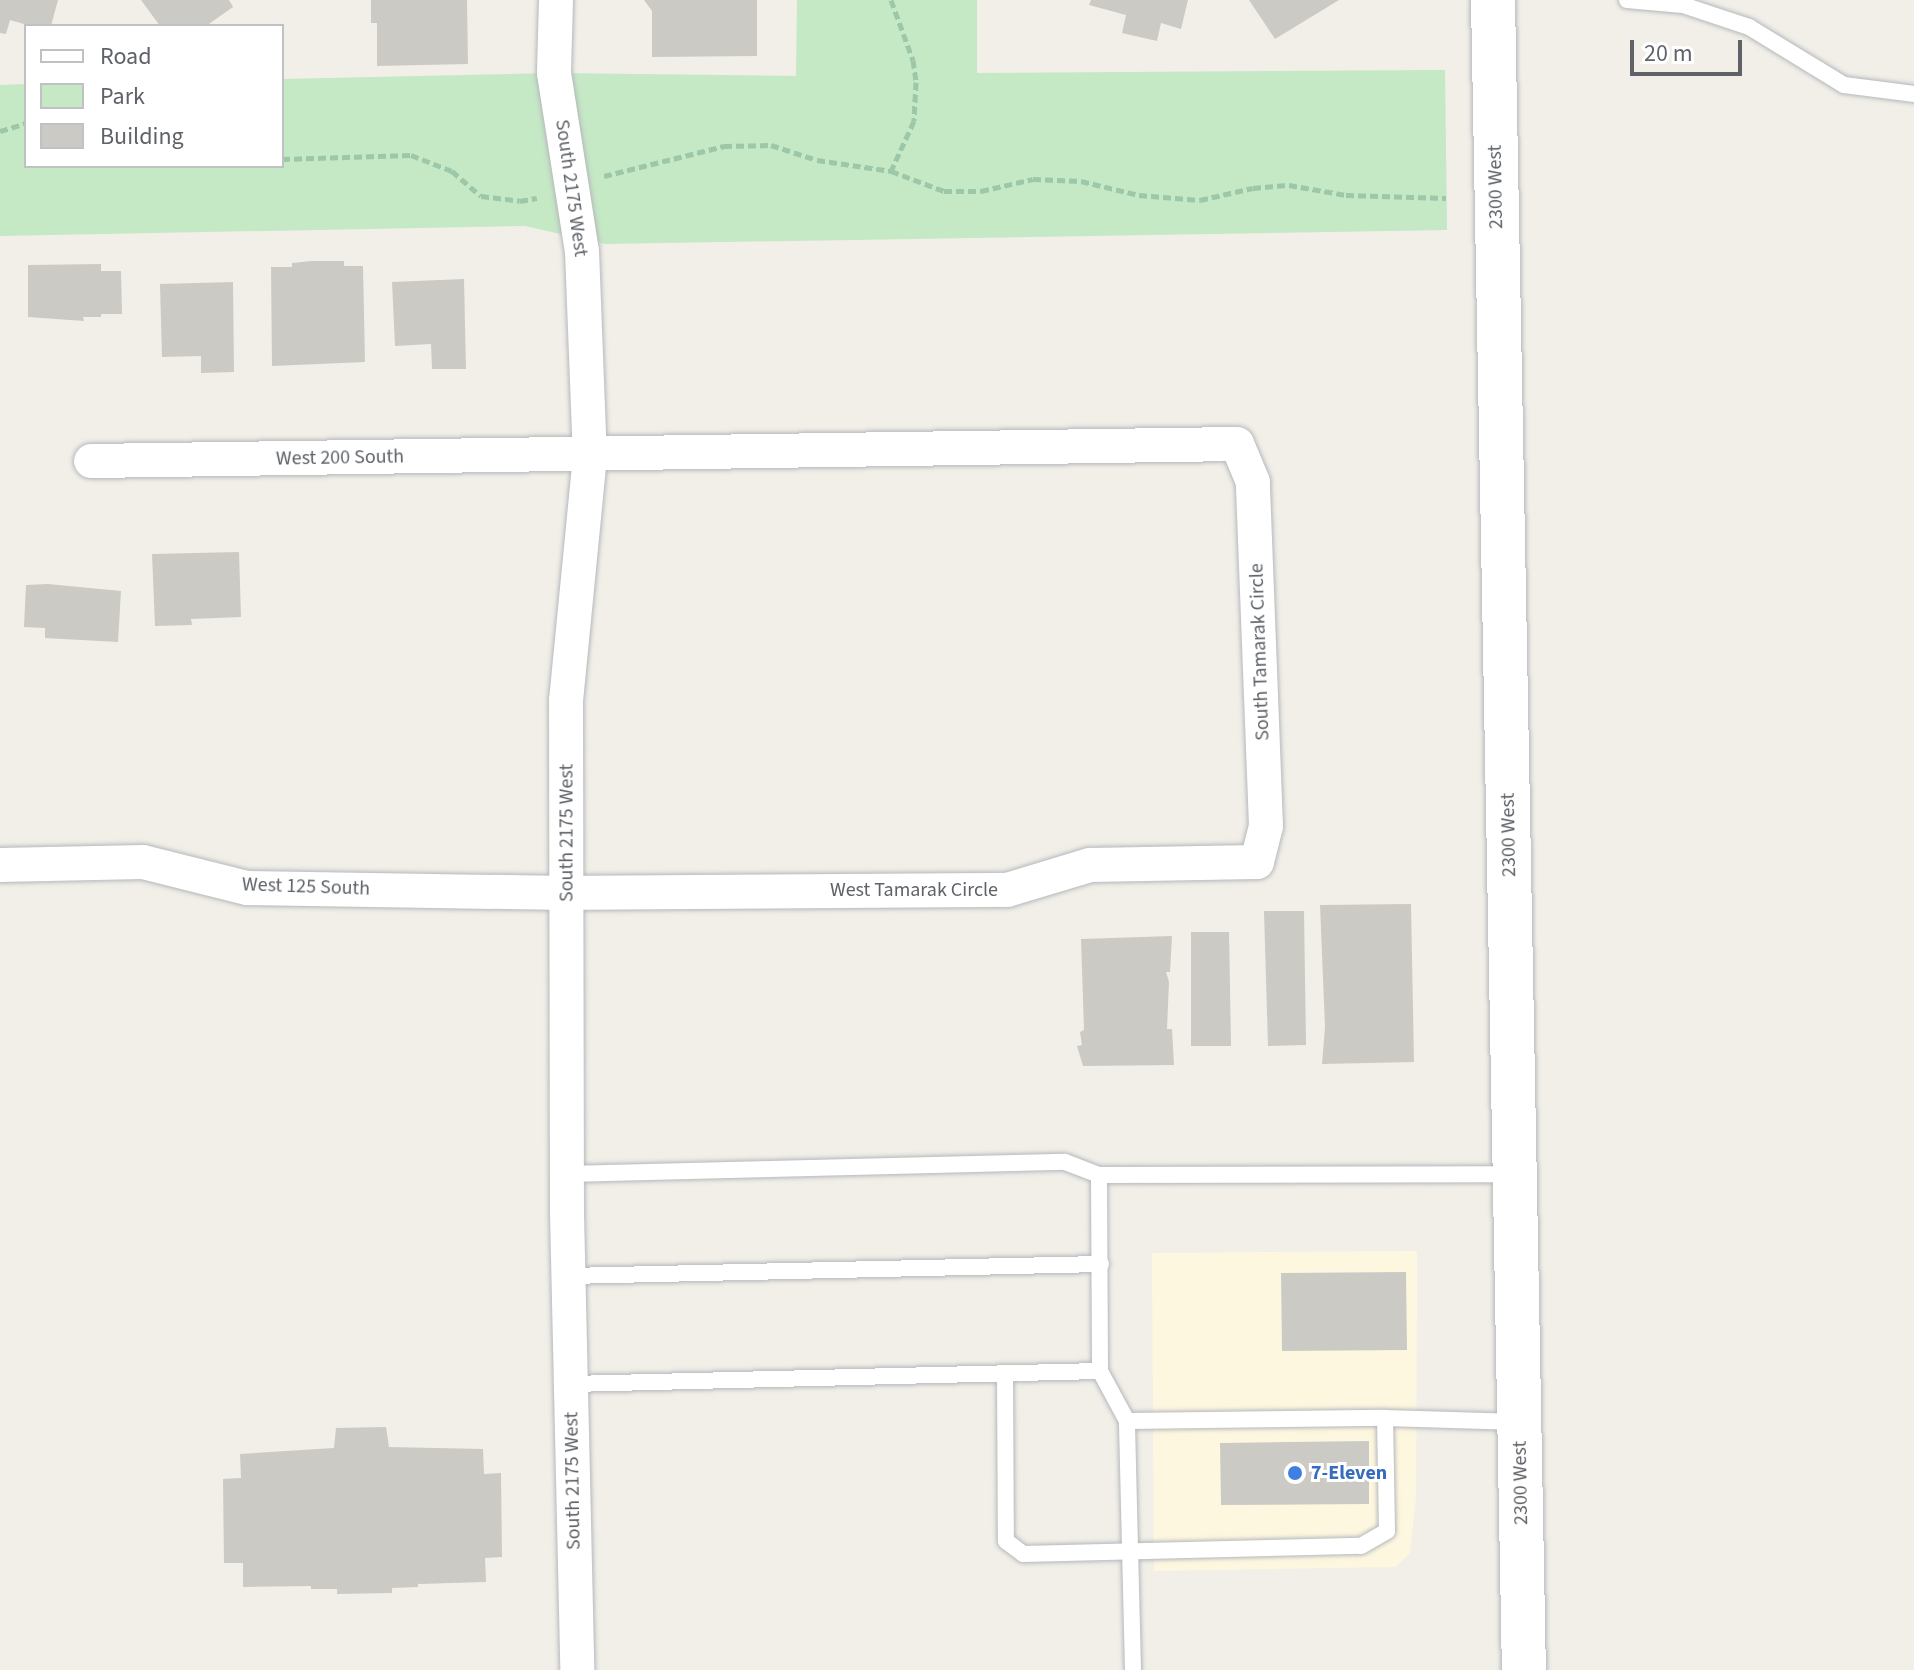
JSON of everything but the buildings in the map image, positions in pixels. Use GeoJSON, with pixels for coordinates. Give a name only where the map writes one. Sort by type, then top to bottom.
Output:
{"type":"FeatureCollection","features":[{"type":"Feature","properties":{"kind":"main road","name":"2300 West"},"geometry":{"type":"LineString","coordinates":[[1493,0],[1524,1670]]}},
{"type":"Feature","properties":{"kind":"street","name":"South 2175 West"},"geometry":{"type":"LineString","coordinates":[[556,0],[554,73],[582,251],[590,456],[566,700],[568,1276],[577,1670]]}},
{"type":"Feature","properties":{"kind":"street","name":"South Tamarak Circle"},"geometry":{"type":"LineString","coordinates":[[590,456],[1237,444],[1253,482],[1266,826],[1257,862]]}},
{"type":"Feature","properties":{"kind":"street","name":"West 200 South"},"geometry":{"type":"LineString","coordinates":[[91,461],[590,456]]}},
{"type":"Feature","properties":{"kind":"street","name":"West 125 South"},"geometry":{"type":"LineString","coordinates":[[0,865],[143,862],[247,888],[567,893]]}},
{"type":"Feature","properties":{"kind":"street","name":"West Tamarak Circle"},"geometry":{"type":"LineString","coordinates":[[567,893],[1007,890],[1090,865],[1257,862]]}},
{"type":"Feature","properties":{"kind":"lane"},"geometry":{"type":"LineString","coordinates":[[1493,0],[1508,0]]}},
{"type":"Feature","properties":{"kind":"lane"},"geometry":{"type":"LineString","coordinates":[[1627,0],[1683,5],[1749,27],[1844,85],[1914,94]]}},
{"type":"Feature","properties":{"kind":"lane"},"geometry":{"type":"LineString","coordinates":[[567,1174],[1065,1162],[1099,1175],[1515,1174]]}},
{"type":"Feature","properties":{"kind":"lane"},"geometry":{"type":"LineString","coordinates":[[1099,1175],[1100,1371],[1127,1421],[1133,1670]]}},
{"type":"Feature","properties":{"kind":"lane"},"geometry":{"type":"LineString","coordinates":[[568,1276],[1101,1264]]}},
{"type":"Feature","properties":{"kind":"lane"},"geometry":{"type":"LineString","coordinates":[[571,1384],[1100,1371]]}},
{"type":"Feature","properties":{"kind":"lane"},"geometry":{"type":"LineString","coordinates":[[1005,1373],[1006,1541],[1023,1554],[1361,1546],[1387,1531],[1385,1418]]}},
{"type":"Feature","properties":{"kind":"lane"},"geometry":{"type":"LineString","coordinates":[[1127,1421],[1385,1418],[1520,1422]]}},
{"type":"Feature","properties":{"kind":"path"},"geometry":{"type":"LineString","coordinates":[[891,0],[913,60],[916,82],[914,121],[891,171]]}},
{"type":"Feature","properties":{"kind":"path"},"geometry":{"type":"LineString","coordinates":[[0,131],[24,124]]}},
{"type":"Feature","properties":{"kind":"path"},"geometry":{"type":"LineString","coordinates":[[596,178],[724,146],[771,145],[817,160],[891,171],[944,191],[981,191],[1033,179],[1081,181],[1139,195],[1200,200],[1253,188],[1289,185],[1346,195],[1446,198]]}},
{"type":"Feature","properties":{"kind":"path"},"geometry":{"type":"LineString","coordinates":[[284,159],[411,155],[452,171],[481,196],[520,201],[537,198]]}},
{"type":"Feature","properties":{"kind":"shaded area"},"geometry":{"type":"Polygon","coordinates":[[[1417,1251],[1416,1496],[1410,1553],[1396,1567],[1154,1571],[1152,1253],[1417,1251]]]}},
{"type":"Feature","properties":{"kind":"green space"},"geometry":{"type":"Polygon","coordinates":[[[797,0],[977,0],[977,73],[1445,70],[1447,230],[605,244],[525,226],[0,236],[0,85],[24,84],[24,168],[284,168],[284,79],[554,73],[796,76],[797,0]]]}},
{"type":"Feature","properties":{"kind":"place","name":"7-Eleven"},"geometry":{"type":"Point","coordinates":[1295,1473]}}]}
